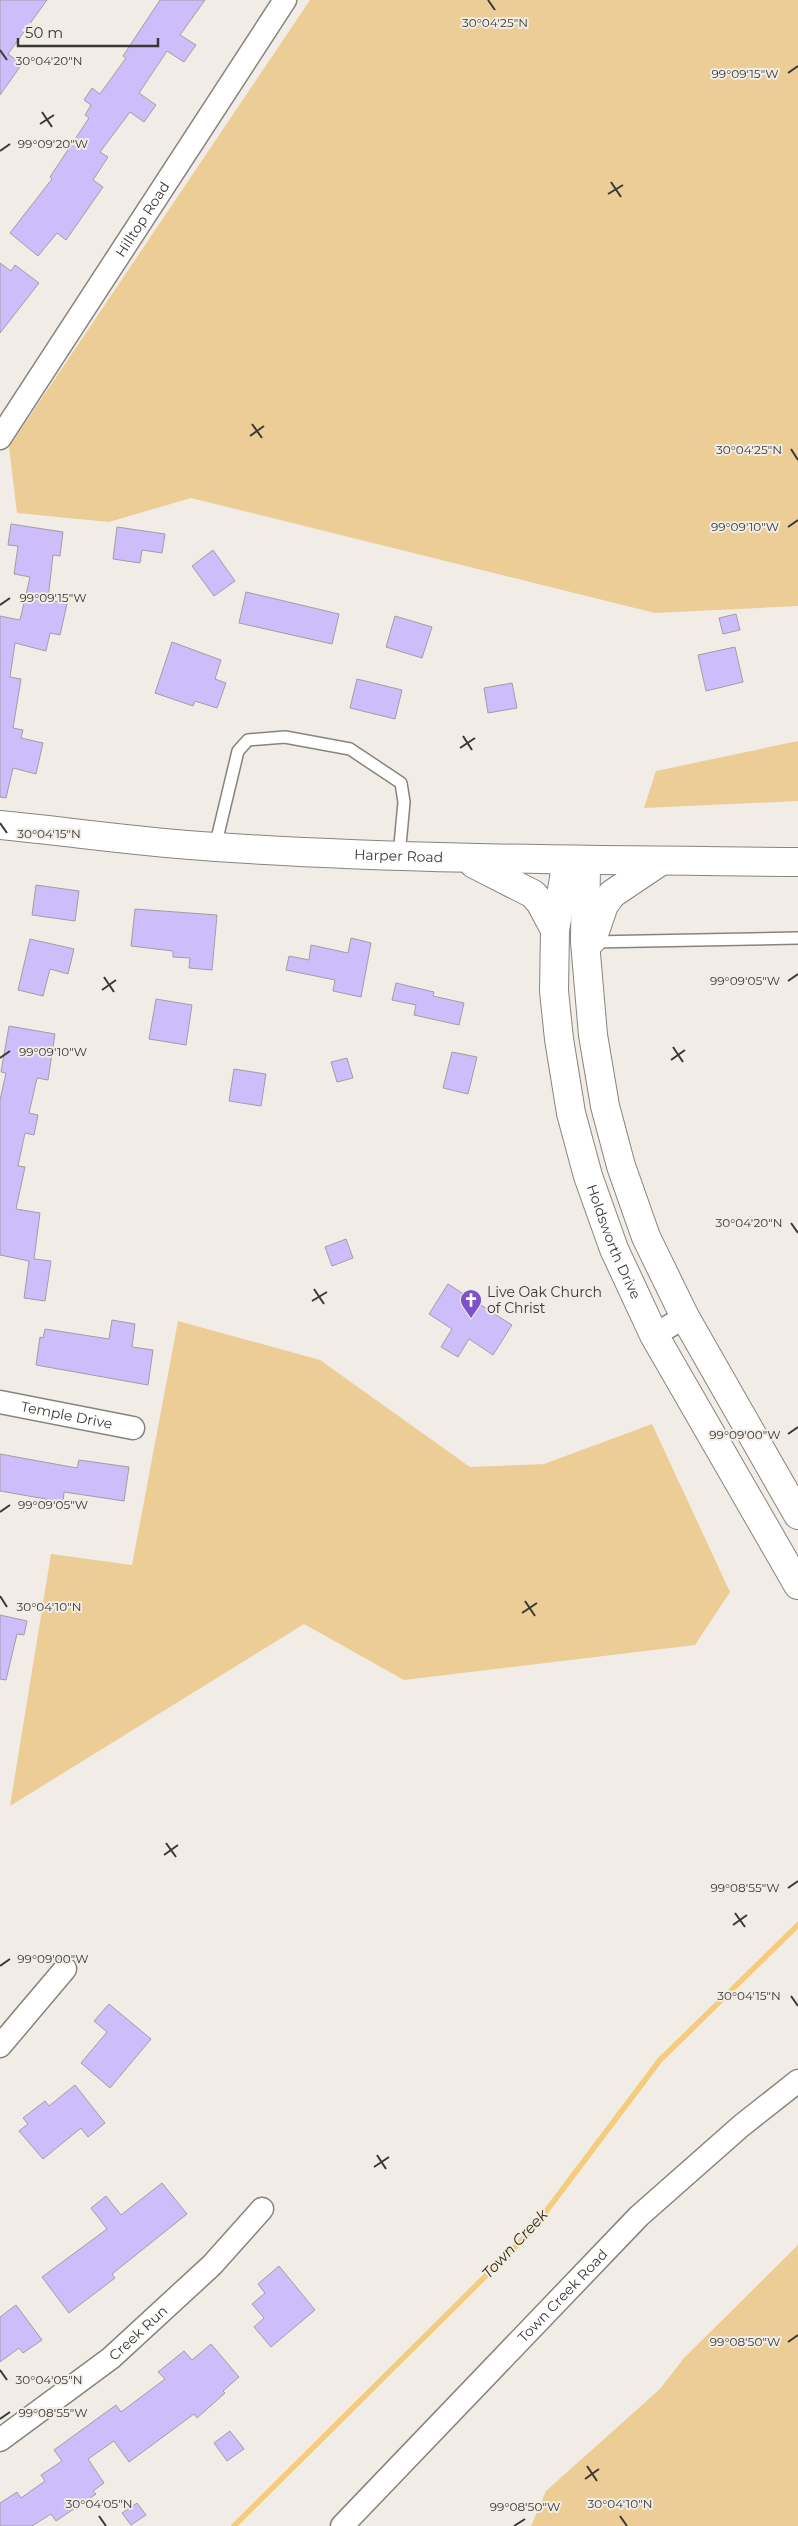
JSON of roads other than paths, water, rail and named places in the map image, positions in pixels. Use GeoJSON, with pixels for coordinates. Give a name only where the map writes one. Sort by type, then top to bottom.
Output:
{"type":"FeatureCollection","features":[{"type":"Feature","properties":{"kind":"main road","name":"Harper Road"},"geometry":{"type":"LineString","coordinates":[[0,825],[215,847],[462,859],[798,862]]}},
{"type":"Feature","properties":{"kind":"main road"},"geometry":{"type":"LineString","coordinates":[[462,859],[518,884],[533,894],[540,902],[555,930]]}},
{"type":"Feature","properties":{"kind":"main road"},"geometry":{"type":"LineString","coordinates":[[576,861],[588,947],[594,1034],[604,1097],[621,1166],[646,1237],[685,1317],[798,1515]]}},
{"type":"Feature","properties":{"kind":"main road","name":"Holdsworth Drive"},"geometry":{"type":"LineString","coordinates":[[576,861],[555,930],[554,991],[559,1039],[571,1114],[588,1176],[614,1250],[654,1335],[798,1585]]}},
{"type":"Feature","properties":{"kind":"main road"},"geometry":{"type":"LineString","coordinates":[[588,947],[604,905],[610,896],[661,861]]}},
{"type":"Feature","properties":{"kind":"street","name":"Hilltop Road"},"geometry":{"type":"LineString","coordinates":[[0,438],[285,0]]}},
{"type":"Feature","properties":{"kind":"street"},"geometry":{"type":"LineString","coordinates":[[654,1335],[685,1317]]}},
{"type":"Feature","properties":{"kind":"street","name":"Temple Drive"},"geometry":{"type":"LineString","coordinates":[[0,1402],[133,1428]]}},
{"type":"Feature","properties":{"kind":"street"},"geometry":{"type":"LineString","coordinates":[[0,2046],[65,1969]]}},
{"type":"Feature","properties":{"kind":"street","name":"Town Creek Road"},"geometry":{"type":"LineString","coordinates":[[342,2526],[639,2216],[727,2138],[798,2081]]}},
{"type":"Feature","properties":{"kind":"street","name":"Creek Run"},"geometry":{"type":"LineString","coordinates":[[0,2440],[112,2358],[212,2265],[262,2209]]}},
{"type":"Feature","properties":{"kind":"lane"},"geometry":{"type":"LineString","coordinates":[[215,847],[238,751],[248,740],[285,736],[350,749],[401,783],[404,802],[398,856]]}},
{"type":"Feature","properties":{"kind":"lane"},"geometry":{"type":"LineString","coordinates":[[588,947],[798,938]]}},
{"type":"Feature","properties":{"kind":"waterway","name":"Town Creek"},"geometry":{"type":"LineString","coordinates":[[234,2526],[532,2230],[660,2060],[798,1925]]}},
{"type":"Feature","properties":{"kind":"place","name":"Live Oak Church of Christ"},"geometry":{"type":"Point","coordinates":[471,1319]}}]}
